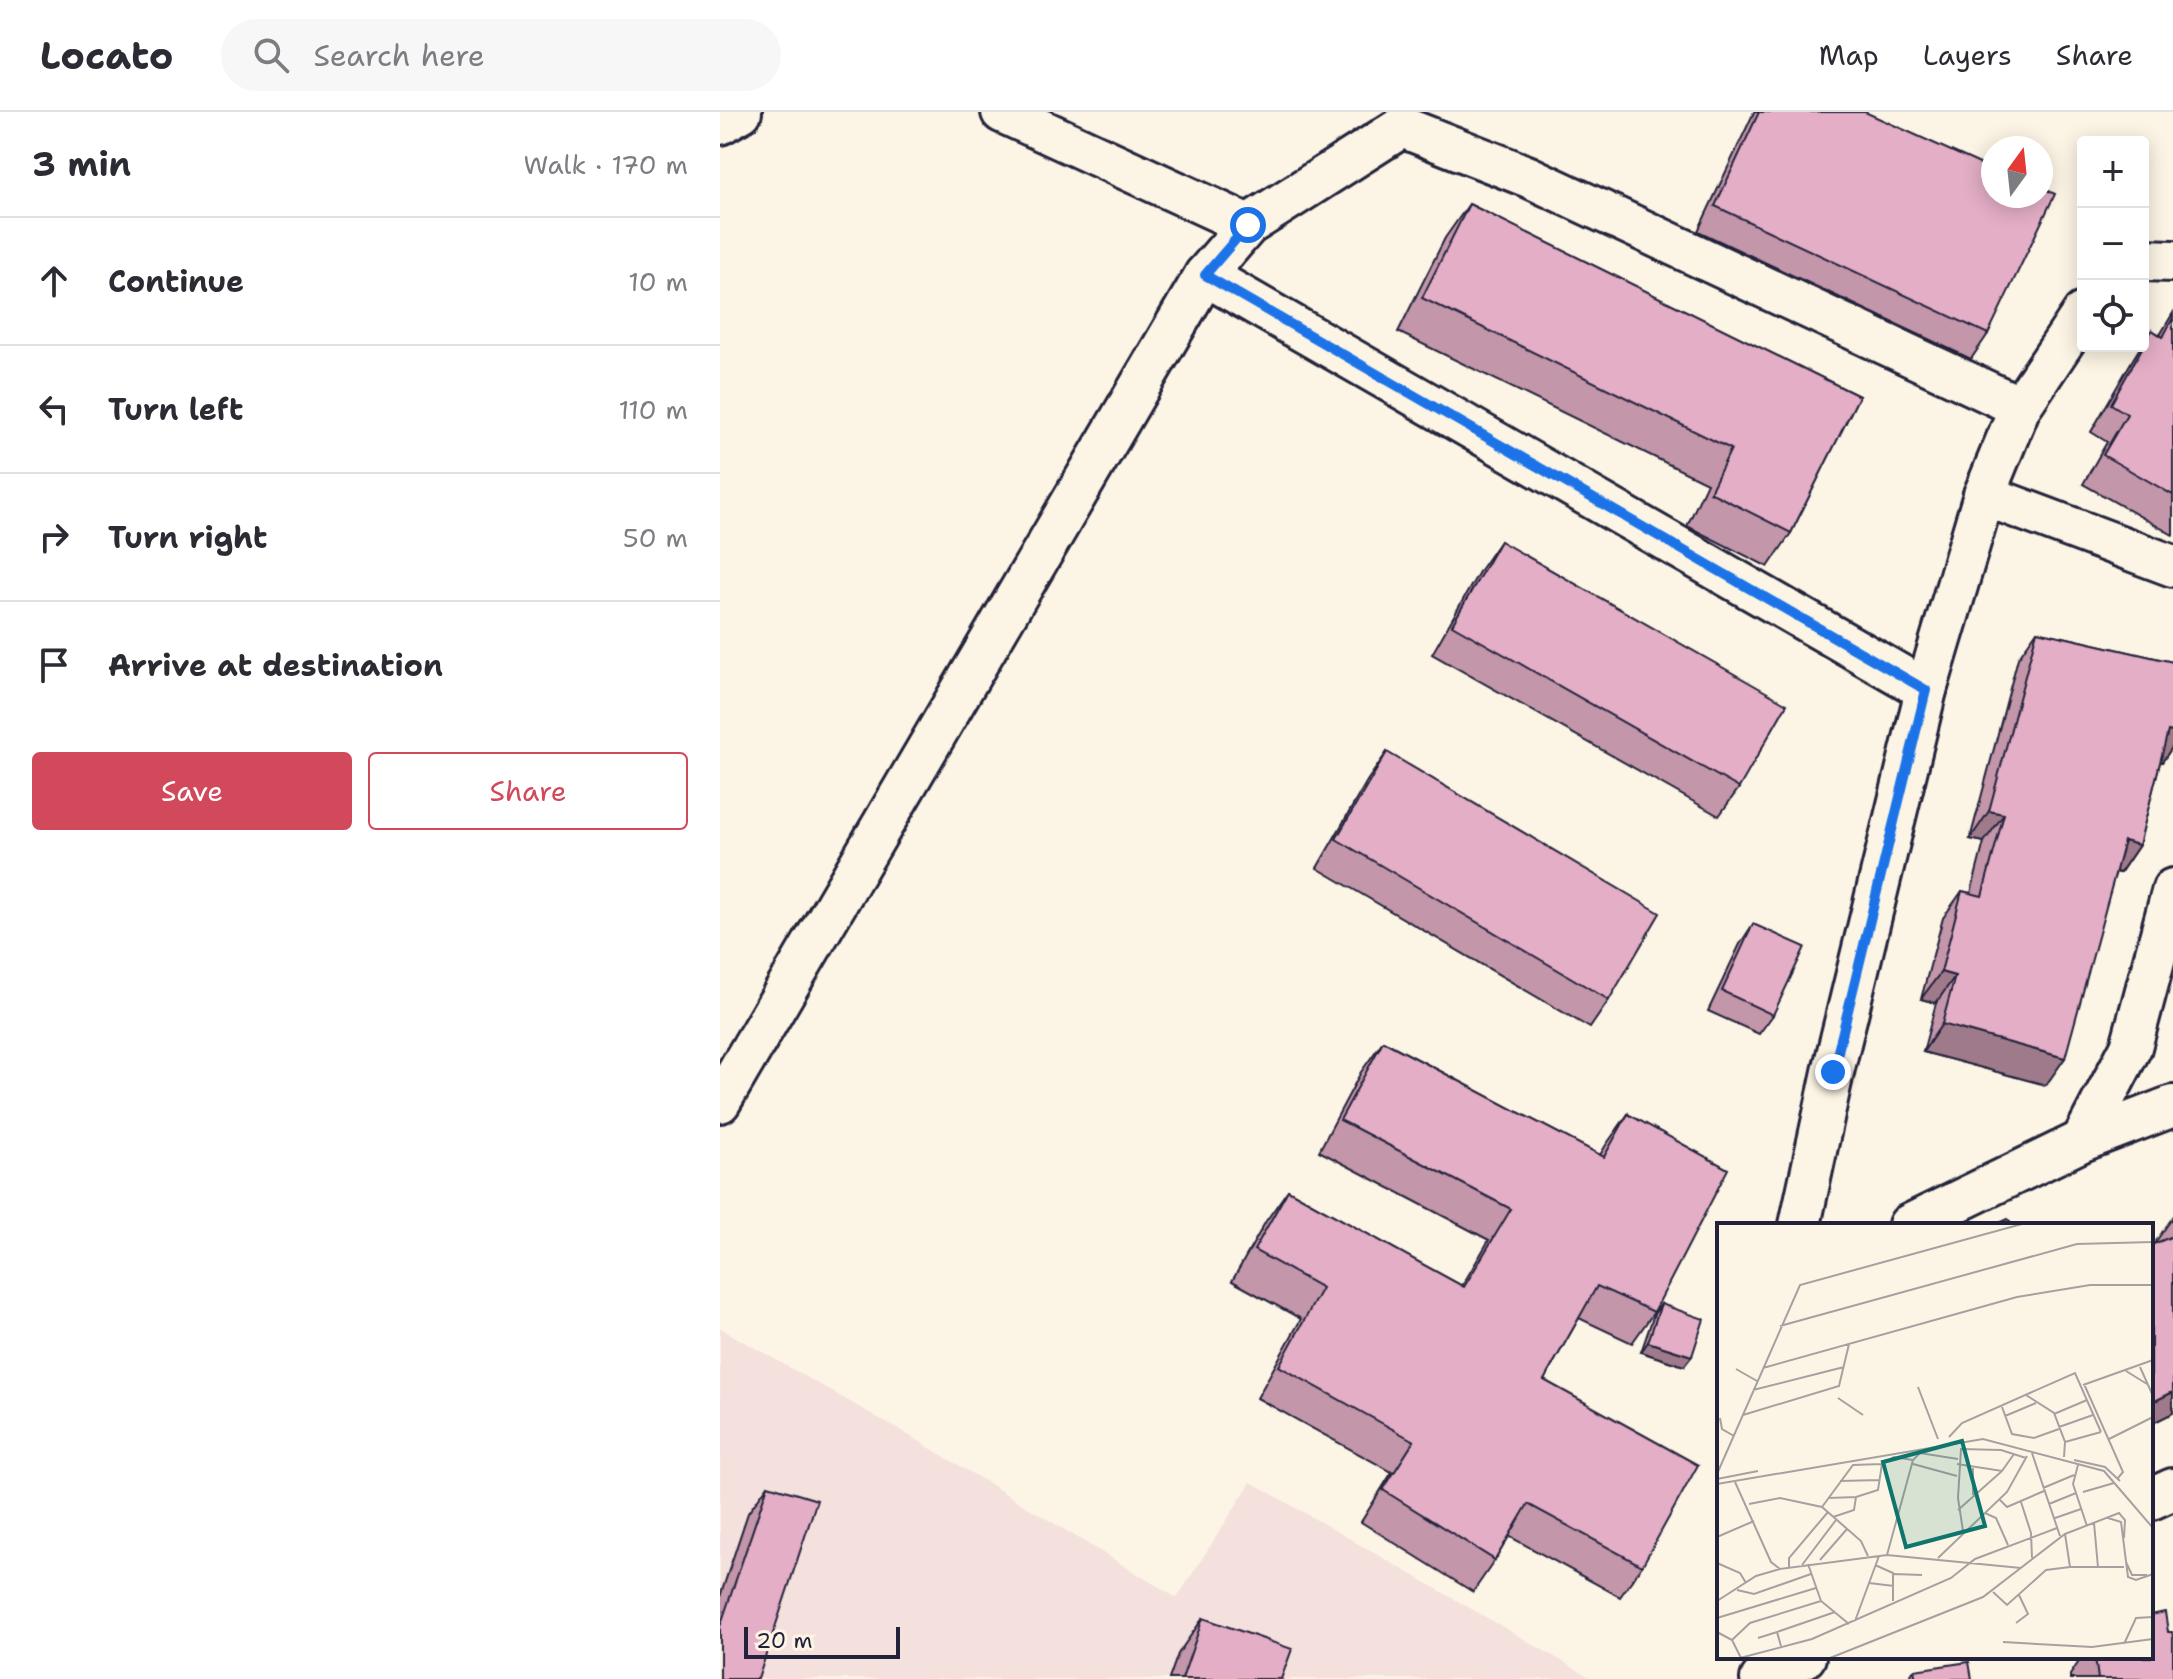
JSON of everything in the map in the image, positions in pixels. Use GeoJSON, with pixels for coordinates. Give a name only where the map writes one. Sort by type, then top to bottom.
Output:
{"type":"FeatureCollection","features":[{"type":"Feature","properties":{"kind":"street"},"geometry":{"type":"LineString","coordinates":[[720,124],[741,112]]}},
{"type":"Feature","properties":{"kind":"street"},"geometry":{"type":"LineString","coordinates":[[1002,112],[1248,225]]}},
{"type":"Feature","properties":{"kind":"street"},"geometry":{"type":"LineString","coordinates":[[720,1102],[1205,275],[1248,225],[1402,127],[1529,177],[2020,407]]}},
{"type":"Feature","properties":{"kind":"street"},"geometry":{"type":"LineString","coordinates":[[2149,260],[2173,261]]}},
{"type":"Feature","properties":{"kind":"street"},"geometry":{"type":"LineString","coordinates":[[1205,275],[1926,690]]}},
{"type":"Feature","properties":{"kind":"street"},"geometry":{"type":"LineString","coordinates":[[1800,1223],[1833,1072],[1926,690],[1984,495],[2020,407],[2077,322]]}},
{"type":"Feature","properties":{"kind":"street"},"geometry":{"type":"LineString","coordinates":[[1984,495],[2173,566]]}},
{"type":"Feature","properties":{"kind":"street"},"geometry":{"type":"LineString","coordinates":[[2082,1141],[2131,1047],[2173,889]]}},
{"type":"Feature","properties":{"kind":"street"},"geometry":{"type":"LineString","coordinates":[[1913,1223],[2082,1141],[2173,1106]]}},
{"type":"Feature","properties":{"kind":"street"},"geometry":{"type":"LineString","coordinates":[[2153,1498],[2173,1489]]}},
{"type":"Feature","properties":{"kind":"shaded area"},"geometry":{"type":"Polygon","coordinates":[[[720,1328],[917,1440],[1177,1598],[1251,1482],[1593,1679],[720,1679],[720,1328]]]}},
{"type":"Feature","properties":{"kind":"building"},"geometry":{"type":"Polygon","coordinates":[[[1759,112],[1865,112],[1981,165],[1981,208],[2048,208],[1988,334],[1715,206],[1759,112]]]}},
{"type":"Feature","properties":{"kind":"building"},"geometry":{"type":"Polygon","coordinates":[[[1469,204],[1859,396],[1791,533],[1710,492],[1731,449],[1422,298],[1469,204]]]}},
{"type":"Feature","properties":{"kind":"building"},"geometry":{"type":"Polygon","coordinates":[[[2173,318],[2173,495],[2103,455],[2127,414],[2111,404],[2140,352],[2149,352],[2152,330],[2163,337],[2173,318]]]}},
{"type":"Feature","properties":{"kind":"building"},"geometry":{"type":"Polygon","coordinates":[[[1500,541],[1787,704],[1739,788],[1452,625],[1500,541]]]}},
{"type":"Feature","properties":{"kind":"building"},"geometry":{"type":"Polygon","coordinates":[[[2037,631],[2173,662],[2173,732],[2168,731],[2139,845],[2124,841],[2065,1058],[1942,1024],[1955,976],[1941,972],[1962,891],[1982,896],[2004,814],[1989,811],[2037,631]]]}},
{"type":"Feature","properties":{"kind":"building"},"geometry":{"type":"Polygon","coordinates":[[[1387,752],[1660,913],[1609,1000],[1336,839],[1387,752]]]}},
{"type":"Feature","properties":{"kind":"building"},"geometry":{"type":"Polygon","coordinates":[[[1753,924],[1805,947],[1773,1015],[1722,991],[1753,924]]]}},
{"type":"Feature","properties":{"kind":"building"},"geometry":{"type":"Polygon","coordinates":[[[1383,1041],[1604,1157],[1628,1114],[1728,1169],[1654,1312],[1597,1286],[1544,1380],[1698,1465],[1642,1566],[1528,1504],[1495,1560],[1383,1490],[1414,1441],[1279,1366],[1322,1288],[1254,1250],[1288,1190],[1464,1287],[1511,1209],[1340,1120],[1383,1041]]]}},
{"type":"Feature","properties":{"kind":"building"},"geometry":{"type":"Polygon","coordinates":[[[2173,1236],[2173,1392],[2153,1402],[2153,1244],[2173,1236]]]}},
{"type":"Feature","properties":{"kind":"building"},"geometry":{"type":"Polygon","coordinates":[[[1661,1304],[1704,1319],[1692,1356],[1648,1342],[1661,1304]]]}},
{"type":"Feature","properties":{"kind":"building"},"geometry":{"type":"Polygon","coordinates":[[[768,1485],[817,1500],[758,1679],[720,1679],[720,1623],[768,1485]]]}},
{"type":"Feature","properties":{"kind":"building"},"geometry":{"type":"Polygon","coordinates":[[[2165,1612],[2168,1632],[2172,1632],[2173,1679],[2098,1679],[2095,1659],[2153,1659],[2153,1615],[2165,1612]]]}},
{"type":"Feature","properties":{"kind":"building"},"geometry":{"type":"Polygon","coordinates":[[[1203,1618],[1292,1649],[1281,1679],[1182,1679],[1203,1618]]]}},
{"type":"Feature","properties":{"kind":"building"},"geometry":{"type":"Polygon","coordinates":[[[1969,1662],[1972,1679],[1916,1679],[1914,1670],[1969,1662]]]}},
{"type":"Feature","properties":{"kind":"route"},"geometry":{"type":"LineString","coordinates":[[1248,225],[1205,275],[1926,690],[1833,1072]]}}]}
